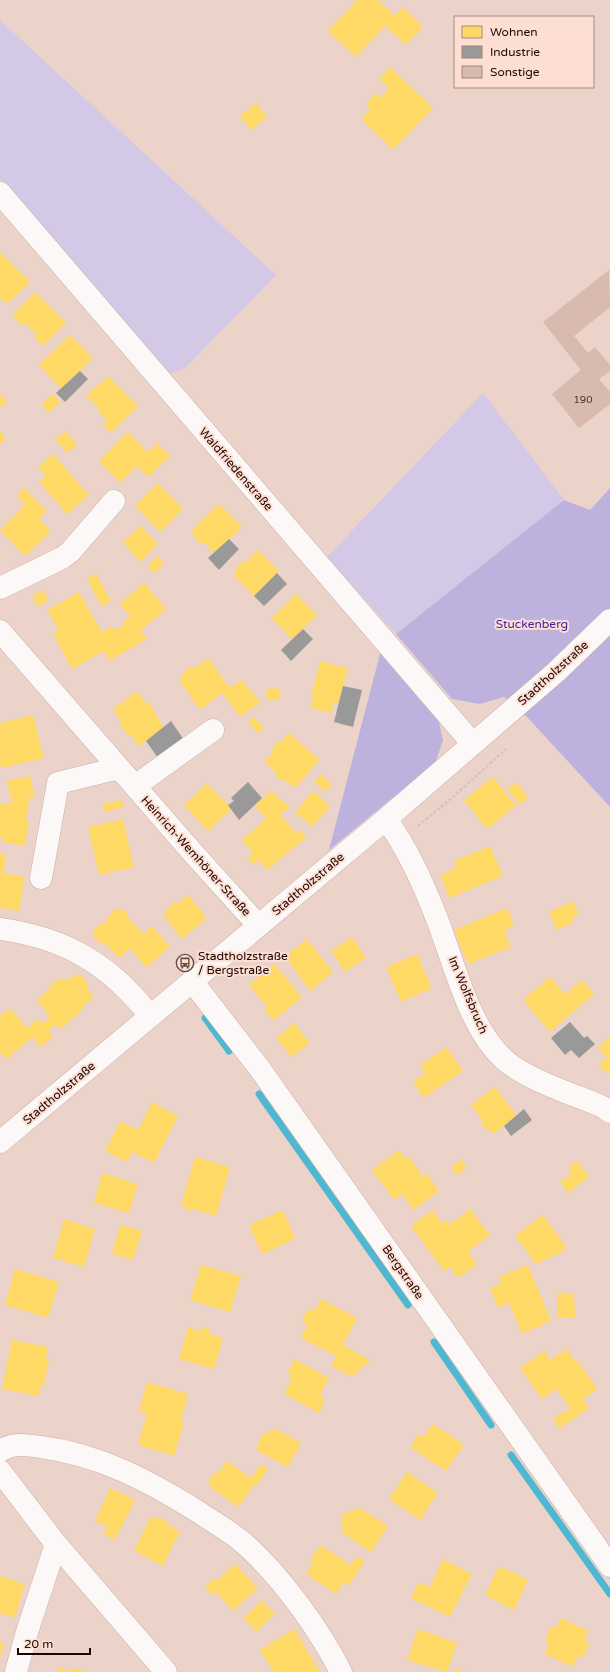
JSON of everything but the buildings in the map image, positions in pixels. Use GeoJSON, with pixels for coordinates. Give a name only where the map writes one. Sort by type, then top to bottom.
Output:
{"type":"FeatureCollection","features":[{"type":"Feature","properties":{"kind":"street","name":"Waldfriedenstraße"},"geometry":{"type":"LineString","coordinates":[[0,193],[473,744]]}},
{"type":"Feature","properties":{"kind":"street"},"geometry":{"type":"LineString","coordinates":[[0,588],[62,558],[70,552],[114,501]]}},
{"type":"Feature","properties":{"kind":"street","name":"Stadtholzstraße"},"geometry":{"type":"LineString","coordinates":[[0,1142],[258,925],[386,820],[556,672],[610,620]]}},
{"type":"Feature","properties":{"kind":"street","name":"Heinrich-Wemhöner-Straße"},"geometry":{"type":"LineString","coordinates":[[0,631],[134,786],[258,925]]}},
{"type":"Feature","properties":{"kind":"street","name":"Heinrich-Wemhöner-Straße"},"geometry":{"type":"LineString","coordinates":[[134,786],[214,730]]}},
{"type":"Feature","properties":{"kind":"street"},"geometry":{"type":"LineString","coordinates":[[41,878],[58,783],[119,768]]}},
{"type":"Feature","properties":{"kind":"street","name":"Im Wolfsbruch"},"geometry":{"type":"LineString","coordinates":[[386,820],[400,839],[437,918],[476,1021],[490,1044],[508,1062],[527,1074],[603,1107],[610,1112]]}},
{"type":"Feature","properties":{"kind":"street"},"geometry":{"type":"LineString","coordinates":[[0,929],[24,932],[53,941],[86,956],[114,975],[136,997],[150,1016]]}},
{"type":"Feature","properties":{"kind":"street","name":"Bergstraße"},"geometry":{"type":"LineString","coordinates":[[192,981],[260,1069],[610,1566]]}},
{"type":"Feature","properties":{"kind":"street"},"geometry":{"type":"LineString","coordinates":[[0,1450],[19,1444],[69,1451],[110,1464],[156,1486],[213,1521],[247,1545],[287,1590],[328,1647],[341,1672]]}},
{"type":"Feature","properties":{"kind":"street"},"geometry":{"type":"LineString","coordinates":[[0,1472],[56,1544],[166,1672]]}},
{"type":"Feature","properties":{"kind":"street"},"geometry":{"type":"LineString","coordinates":[[16,1672],[27,1632],[56,1544]]}},
{"type":"Feature","properties":{"kind":"shaded area"},"geometry":{"type":"Polygon","coordinates":[[[0,20],[276,275],[185,368],[168,375],[0,179],[0,20]]]}},
{"type":"Feature","properties":{"kind":"shaded area"},"geometry":{"type":"Polygon","coordinates":[[[483,393],[564,500],[396,634],[327,557],[483,393]]]}},
{"type":"Feature","properties":{"kind":"green space","name":"Stuckenberg"},"geometry":{"type":"Polygon","coordinates":[[[610,488],[610,807],[528,718],[504,697],[480,704],[452,699],[396,634],[564,500],[590,510],[610,488]]]}},
{"type":"Feature","properties":{"kind":"green space"},"geometry":{"type":"Polygon","coordinates":[[[381,650],[438,717],[443,741],[435,763],[329,850],[381,650]]]}},
{"type":"Feature","properties":{"kind":"waterway"},"geometry":{"type":"LineString","coordinates":[[205,1018],[229,1051]]}},
{"type":"Feature","properties":{"kind":"waterway"},"geometry":{"type":"LineString","coordinates":[[259,1094],[408,1305]]}},
{"type":"Feature","properties":{"kind":"waterway"},"geometry":{"type":"LineString","coordinates":[[434,1342],[491,1425]]}},
{"type":"Feature","properties":{"kind":"waterway"},"geometry":{"type":"LineString","coordinates":[[511,1455],[610,1594]]}},
{"type":"Feature","properties":{"kind":"place","name":"Stadtholzstraße / Bergstraße"},"geometry":{"type":"Point","coordinates":[185,963]}}]}
